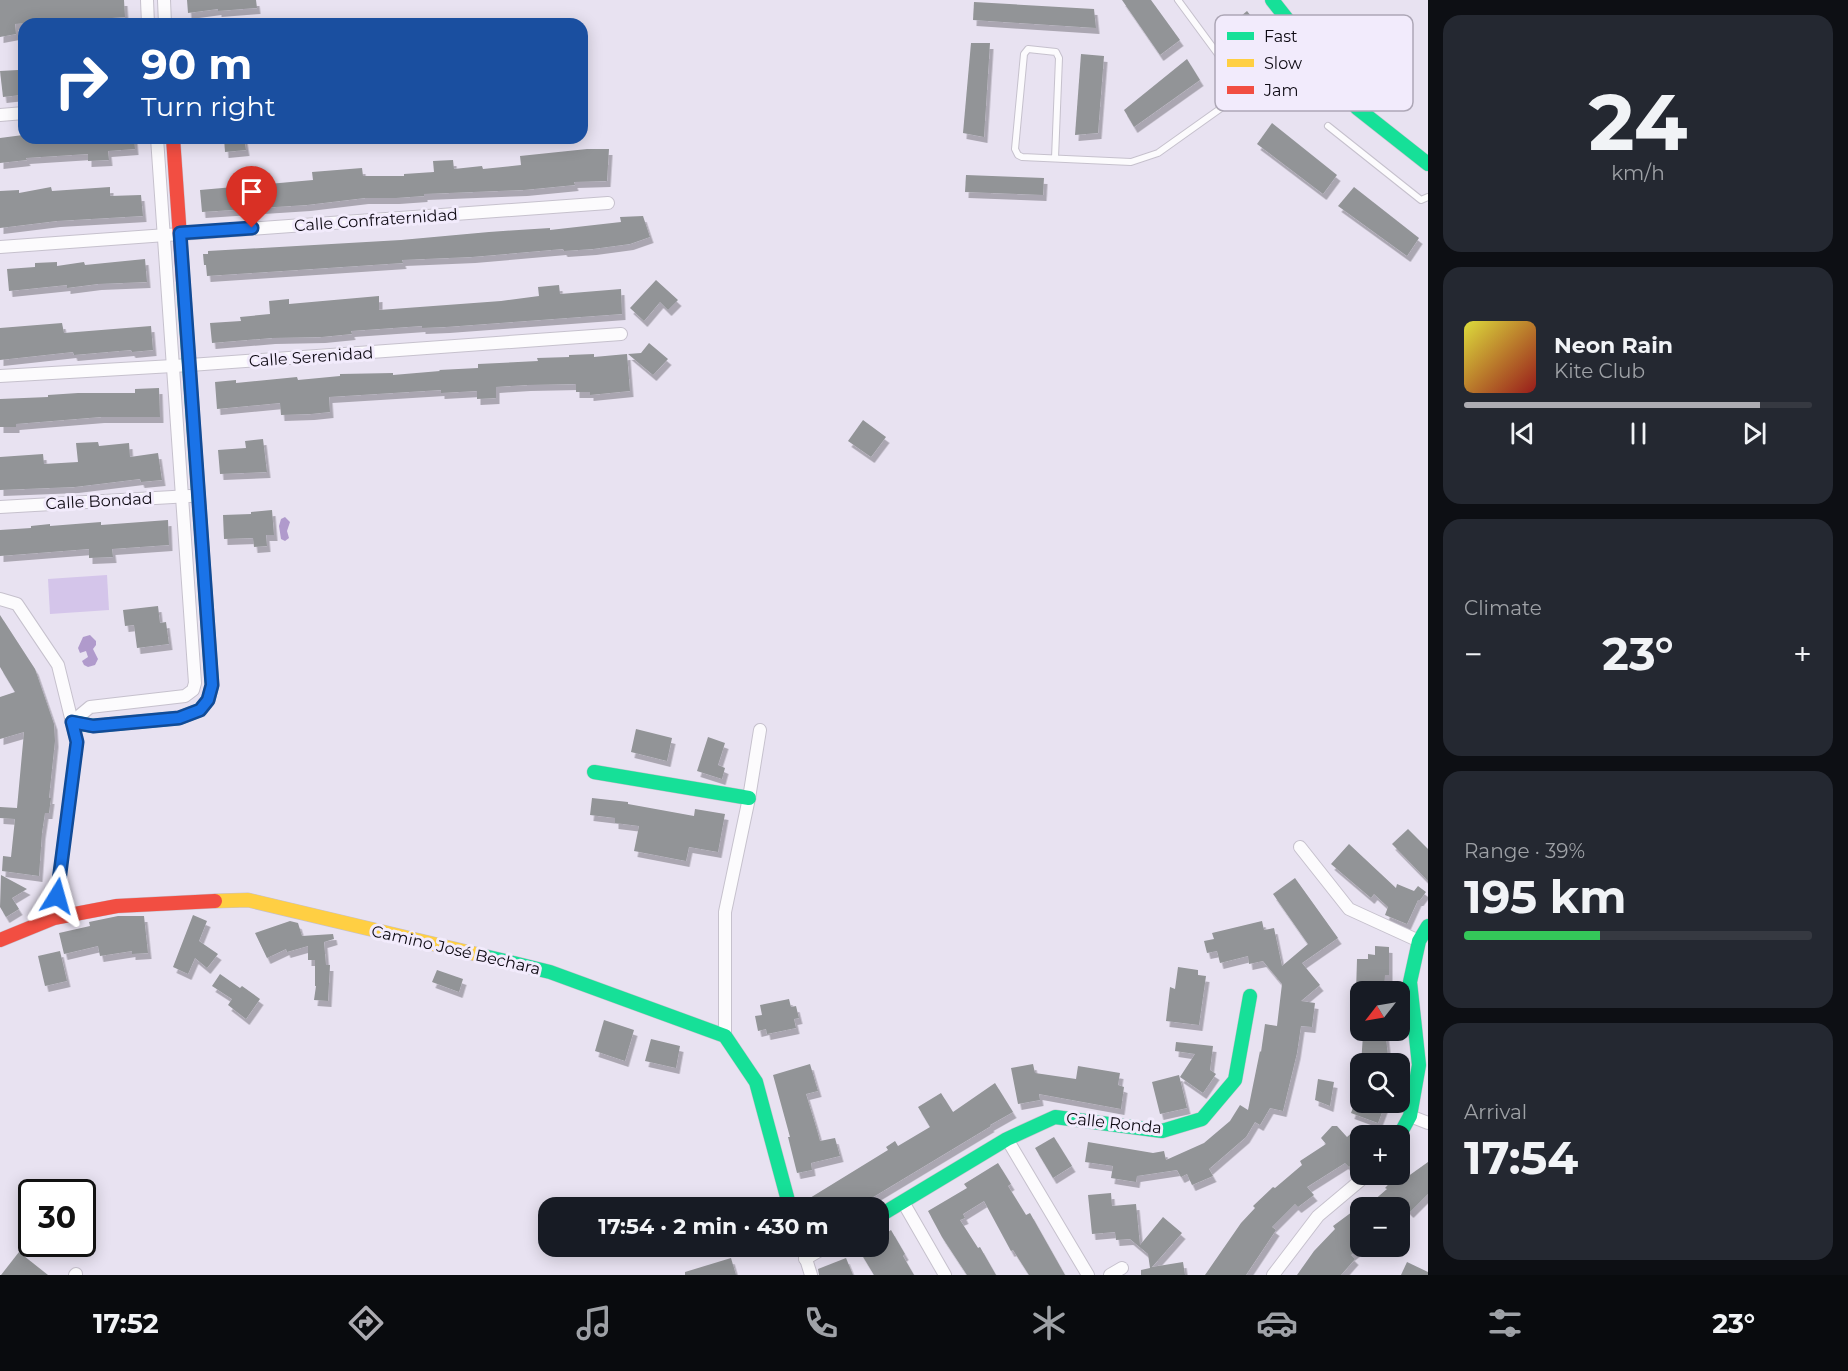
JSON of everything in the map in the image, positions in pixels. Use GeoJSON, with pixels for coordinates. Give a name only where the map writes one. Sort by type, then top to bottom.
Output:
{"type":"FeatureCollection","features":[{"type":"Feature","properties":{"kind":"street"},"geometry":{"type":"LineString","coordinates":[[147,0],[148,18]]}},
{"type":"Feature","properties":{"kind":"street"},"geometry":{"type":"LineString","coordinates":[[164,0],[165,18]]}},
{"type":"Feature","properties":{"kind":"street"},"geometry":{"type":"LineString","coordinates":[[1272,0],[1285,15]]}},
{"type":"Feature","properties":{"kind":"street"},"geometry":{"type":"LineString","coordinates":[[1362,111],[1428,164]]}},
{"type":"Feature","properties":{"kind":"street"},"geometry":{"type":"LineString","coordinates":[[0,115],[18,114]]}},
{"type":"Feature","properties":{"kind":"street"},"geometry":{"type":"LineString","coordinates":[[72,722],[90,707],[185,696],[193,690],[195,683],[157,144]]}},
{"type":"Feature","properties":{"kind":"street"},"geometry":{"type":"LineString","coordinates":[[72,722],[93,726],[179,718],[200,710],[208,700],[212,685],[173,144]]}},
{"type":"Feature","properties":{"kind":"street","name":"Calle Confraternidad"},"geometry":{"type":"LineString","coordinates":[[0,247],[608,203]]}},
{"type":"Feature","properties":{"kind":"street","name":"Calle Serenidad"},"geometry":{"type":"LineString","coordinates":[[0,376],[190,365],[621,334]]}},
{"type":"Feature","properties":{"kind":"street","name":"Calle Bondad"},"geometry":{"type":"LineString","coordinates":[[0,507],[198,496]]}},
{"type":"Feature","properties":{"kind":"street"},"geometry":{"type":"LineString","coordinates":[[0,599],[17,604],[58,665],[77,742],[54,918]]}},
{"type":"Feature","properties":{"kind":"street"},"geometry":{"type":"LineString","coordinates":[[185,696],[194,701],[200,710]]}},
{"type":"Feature","properties":{"kind":"street"},"geometry":{"type":"LineString","coordinates":[[760,730],[749,798],[725,912],[725,1036],[756,1082],[787,1197]]}},
{"type":"Feature","properties":{"kind":"street"},"geometry":{"type":"LineString","coordinates":[[594,772],[749,798]]}},
{"type":"Feature","properties":{"kind":"street"},"geometry":{"type":"LineString","coordinates":[[1300,846],[1349,909],[1419,941]]}},
{"type":"Feature","properties":{"kind":"street","name":"Camino José Bechara"},"geometry":{"type":"LineString","coordinates":[[0,940],[54,918],[117,906],[248,900],[550,972],[725,1036]]}},
{"type":"Feature","properties":{"kind":"street"},"geometry":{"type":"LineString","coordinates":[[1405,1125],[1410,1116],[1419,1065],[1410,982],[1419,941],[1428,926]]}},
{"type":"Feature","properties":{"kind":"street","name":"Calle Ronda"},"geometry":{"type":"LineString","coordinates":[[889,1210],[1007,1139],[1055,1117],[1162,1131],[1202,1119],[1235,1080],[1250,996]]}},
{"type":"Feature","properties":{"kind":"street"},"geometry":{"type":"LineString","coordinates":[[1410,1116],[1428,1124]]}},
{"type":"Feature","properties":{"kind":"street"},"geometry":{"type":"LineString","coordinates":[[1007,1139],[1088,1275]]}},
{"type":"Feature","properties":{"kind":"street"},"geometry":{"type":"LineString","coordinates":[[1273,1275],[1317,1216],[1355,1185]]}},
{"type":"Feature","properties":{"kind":"street"},"geometry":{"type":"LineString","coordinates":[[903,1202],[945,1275]]}},
{"type":"Feature","properties":{"kind":"street"},"geometry":{"type":"LineString","coordinates":[[808,1257],[805,1259],[810,1275]]}},
{"type":"Feature","properties":{"kind":"street"},"geometry":{"type":"LineString","coordinates":[[1110,1275],[1122,1268]]}},
{"type":"Feature","properties":{"kind":"lane"},"geometry":{"type":"LineString","coordinates":[[1178,0],[1215,50]]}},
{"type":"Feature","properties":{"kind":"lane"},"geometry":{"type":"LineString","coordinates":[[1055,158],[1059,58],[1056,52],[1028,49],[1024,54],[1015,149],[1022,157],[1131,162],[1158,153],[1217,111]]}},
{"type":"Feature","properties":{"kind":"lane"},"geometry":{"type":"LineString","coordinates":[[1328,126],[1421,200],[1428,197]]}},
{"type":"Feature","properties":{"kind":"shaded area"},"geometry":{"type":"Polygon","coordinates":[[[285,517],[290,522],[287,531],[289,538],[285,541],[281,539],[279,526],[281,519],[285,517]]]}},
{"type":"Feature","properties":{"kind":"shaded area"},"geometry":{"type":"Polygon","coordinates":[[[107,575],[109,610],[50,614],[48,579],[107,575]]]}},
{"type":"Feature","properties":{"kind":"shaded area"},"geometry":{"type":"Polygon","coordinates":[[[90,635],[96,641],[93,649],[98,659],[95,665],[88,667],[82,661],[88,657],[86,651],[80,653],[78,648],[83,637],[90,635]]]}},
{"type":"Feature","properties":{"kind":"building"},"geometry":{"type":"Polygon","coordinates":[[[0,0],[124,0],[125,17],[18,18],[18,24],[15,24],[16,34],[0,37],[0,0]]]}},
{"type":"Feature","properties":{"kind":"building"},"geometry":{"type":"Polygon","coordinates":[[[187,0],[256,0],[257,8],[218,11],[218,9],[188,13],[187,0]]]}},
{"type":"Feature","properties":{"kind":"building"},"geometry":{"type":"Polygon","coordinates":[[[1122,0],[1151,0],[1180,40],[1160,55],[1122,0]]]}},
{"type":"Feature","properties":{"kind":"building"},"geometry":{"type":"Polygon","coordinates":[[[974,2],[1094,9],[1096,28],[973,20],[974,2]]]}},
{"type":"Feature","properties":{"kind":"building"},"geometry":{"type":"Polygon","coordinates":[[[971,43],[990,43],[984,137],[963,133],[971,43]]]}},
{"type":"Feature","properties":{"kind":"building"},"geometry":{"type":"Polygon","coordinates":[[[1081,54],[1104,56],[1098,133],[1075,135],[1081,54]]]}},
{"type":"Feature","properties":{"kind":"building"},"geometry":{"type":"Polygon","coordinates":[[[1187,59],[1200,80],[1134,127],[1124,110],[1187,59]]]}},
{"type":"Feature","properties":{"kind":"building"},"geometry":{"type":"Polygon","coordinates":[[[18,70],[18,95],[3,97],[0,71],[18,70]]]}},
{"type":"Feature","properties":{"kind":"building"},"geometry":{"type":"Polygon","coordinates":[[[1272,123],[1337,175],[1323,194],[1257,144],[1272,123]]]}},
{"type":"Feature","properties":{"kind":"building"},"geometry":{"type":"Polygon","coordinates":[[[18,136],[18,144],[135,144],[135,149],[108,151],[109,160],[88,161],[88,154],[26,158],[27,160],[0,163],[0,138],[18,136]]]}},
{"type":"Feature","properties":{"kind":"building"},"geometry":{"type":"Polygon","coordinates":[[[224,144],[245,144],[246,150],[225,152],[224,144]]]}},
{"type":"Feature","properties":{"kind":"building"},"geometry":{"type":"Polygon","coordinates":[[[609,149],[607,181],[574,182],[575,185],[524,190],[365,198],[307,205],[202,212],[200,190],[313,180],[312,172],[362,168],[363,176],[404,176],[404,174],[434,172],[433,161],[453,160],[454,169],[521,165],[520,156],[609,149]]]}},
{"type":"Feature","properties":{"kind":"building"},"geometry":{"type":"Polygon","coordinates":[[[966,175],[1044,178],[1043,195],[965,192],[966,175]]]}},
{"type":"Feature","properties":{"kind":"building"},"geometry":{"type":"Polygon","coordinates":[[[51,187],[52,191],[110,187],[110,196],[141,195],[143,216],[57,221],[0,228],[0,191],[19,190],[19,193],[51,187]]]}},
{"type":"Feature","properties":{"kind":"building"},"geometry":{"type":"Polygon","coordinates":[[[1354,187],[1419,238],[1407,256],[1338,206],[1354,187]]]}},
{"type":"Feature","properties":{"kind":"building"},"geometry":{"type":"Polygon","coordinates":[[[643,216],[650,237],[630,244],[593,249],[402,260],[403,263],[207,276],[206,265],[204,265],[203,254],[208,254],[208,251],[401,240],[550,228],[550,230],[621,222],[620,217],[643,216]]]}},
{"type":"Feature","properties":{"kind":"building"},"geometry":{"type":"Polygon","coordinates":[[[145,259],[147,282],[67,288],[67,285],[9,291],[7,269],[35,267],[35,263],[57,262],[57,266],[84,262],[85,265],[145,259]]]}},
{"type":"Feature","properties":{"kind":"building"},"geometry":{"type":"Polygon","coordinates":[[[656,280],[678,300],[668,310],[660,302],[644,321],[630,308],[656,280]]]}},
{"type":"Feature","properties":{"kind":"building"},"geometry":{"type":"Polygon","coordinates":[[[559,285],[560,294],[621,289],[622,314],[446,327],[422,328],[422,326],[351,331],[352,334],[322,337],[212,343],[210,323],[241,321],[240,317],[270,314],[269,301],[289,299],[289,304],[379,296],[379,310],[539,296],[538,287],[559,285]]]}},
{"type":"Feature","properties":{"kind":"building"},"geometry":{"type":"Polygon","coordinates":[[[62,323],[64,333],[151,326],[153,350],[74,355],[73,352],[0,360],[0,328],[62,323]]]}},
{"type":"Feature","properties":{"kind":"building"},"geometry":{"type":"Polygon","coordinates":[[[649,343],[668,359],[653,375],[628,354],[641,353],[649,343]]]}},
{"type":"Feature","properties":{"kind":"building"},"geometry":{"type":"Polygon","coordinates":[[[594,354],[594,357],[627,354],[630,391],[590,395],[590,392],[576,392],[576,384],[527,385],[496,387],[496,398],[477,399],[477,391],[441,393],[441,390],[329,397],[330,412],[311,414],[281,415],[280,403],[217,409],[215,382],[236,380],[236,383],[297,377],[298,380],[340,376],[340,374],[393,373],[393,375],[478,368],[478,364],[538,361],[537,358],[594,354]]]}},
{"type":"Feature","properties":{"kind":"building"},"geometry":{"type":"Polygon","coordinates":[[[159,388],[160,417],[101,417],[0,427],[0,399],[78,393],[135,393],[135,389],[159,388]]]}},
{"type":"Feature","properties":{"kind":"building"},"geometry":{"type":"Polygon","coordinates":[[[863,420],[886,437],[871,457],[848,441],[863,420]]]}},
{"type":"Feature","properties":{"kind":"building"},"geometry":{"type":"Polygon","coordinates":[[[263,439],[267,472],[220,474],[218,450],[246,448],[245,441],[263,439]]]}},
{"type":"Feature","properties":{"kind":"building"},"geometry":{"type":"Polygon","coordinates":[[[98,442],[99,446],[129,443],[130,457],[158,453],[162,480],[141,482],[140,479],[75,487],[0,490],[0,457],[43,454],[44,464],[78,462],[76,443],[98,442]]]}},
{"type":"Feature","properties":{"kind":"building"},"geometry":{"type":"Polygon","coordinates":[[[272,510],[274,535],[266,535],[267,546],[254,547],[253,538],[224,539],[223,515],[251,514],[251,512],[272,510]]]}},
{"type":"Feature","properties":{"kind":"building"},"geometry":{"type":"Polygon","coordinates":[[[168,520],[169,545],[112,549],[113,557],[89,558],[89,549],[0,556],[0,530],[50,524],[50,526],[101,522],[101,525],[168,520]]]}},
{"type":"Feature","properties":{"kind":"building"},"geometry":{"type":"Polygon","coordinates":[[[158,606],[160,623],[166,622],[169,644],[137,648],[134,625],[125,626],[123,610],[158,606]]]}},
{"type":"Feature","properties":{"kind":"building"},"geometry":{"type":"Polygon","coordinates":[[[0,615],[35,669],[54,724],[55,741],[49,798],[51,798],[49,813],[45,813],[39,876],[2,871],[3,856],[11,857],[15,819],[0,818],[0,807],[17,808],[24,732],[0,739],[0,697],[15,692],[0,667],[0,615]]]}},
{"type":"Feature","properties":{"kind":"building"},"geometry":{"type":"Polygon","coordinates":[[[636,729],[672,738],[667,761],[631,752],[636,729]]]}},
{"type":"Feature","properties":{"kind":"building"},"geometry":{"type":"Polygon","coordinates":[[[708,737],[725,743],[718,765],[725,768],[722,779],[697,771],[708,737]]]}},
{"type":"Feature","properties":{"kind":"building"},"geometry":{"type":"Polygon","coordinates":[[[592,798],[628,802],[628,804],[694,816],[695,809],[725,814],[718,852],[689,847],[686,861],[634,851],[639,826],[615,823],[615,818],[590,815],[592,798]]]}},
{"type":"Feature","properties":{"kind":"building"},"geometry":{"type":"Polygon","coordinates":[[[1408,829],[1428,849],[1428,881],[1392,844],[1408,829]]]}},
{"type":"Feature","properties":{"kind":"building"},"geometry":{"type":"Polygon","coordinates":[[[1349,844],[1396,888],[1397,884],[1414,891],[1418,886],[1426,892],[1418,900],[1407,924],[1385,915],[1388,907],[1374,894],[1371,898],[1331,864],[1349,844]]]}},
{"type":"Feature","properties":{"kind":"building"},"geometry":{"type":"Polygon","coordinates":[[[1,875],[27,889],[12,898],[19,909],[6,917],[0,907],[1,875]]]}},
{"type":"Feature","properties":{"kind":"building"},"geometry":{"type":"Polygon","coordinates":[[[1295,878],[1338,938],[1302,963],[1320,985],[1301,1001],[1315,1003],[1312,1027],[1301,1026],[1283,1111],[1270,1108],[1260,1125],[1255,1122],[1246,1137],[1209,1169],[1213,1176],[1192,1185],[1187,1174],[1181,1177],[1177,1170],[1137,1176],[1136,1182],[1111,1178],[1113,1166],[1085,1162],[1088,1142],[1153,1153],[1164,1151],[1166,1160],[1204,1143],[1230,1121],[1240,1105],[1248,1110],[1265,1024],[1277,1026],[1282,984],[1263,961],[1249,964],[1248,956],[1220,963],[1217,951],[1207,953],[1204,941],[1214,939],[1212,933],[1262,921],[1264,930],[1274,928],[1282,966],[1308,944],[1273,894],[1295,878]]]}},
{"type":"Feature","properties":{"kind":"building"},"geometry":{"type":"Polygon","coordinates":[[[193,915],[207,921],[199,941],[218,954],[207,968],[195,958],[188,974],[173,967],[193,915]]]}},
{"type":"Feature","properties":{"kind":"building"},"geometry":{"type":"Polygon","coordinates":[[[118,916],[144,916],[148,953],[132,954],[132,951],[100,956],[98,946],[64,954],[59,933],[90,926],[89,922],[118,916]]]}},
{"type":"Feature","properties":{"kind":"building"},"geometry":{"type":"Polygon","coordinates":[[[290,921],[298,923],[302,936],[333,934],[334,939],[324,942],[326,965],[330,965],[328,1001],[314,1000],[315,960],[308,960],[308,946],[287,952],[286,949],[267,958],[255,933],[290,921]]]}},
{"type":"Feature","properties":{"kind":"building"},"geometry":{"type":"Polygon","coordinates":[[[1375,946],[1389,947],[1389,975],[1385,975],[1385,981],[1356,981],[1357,959],[1368,959],[1368,954],[1375,955],[1375,946]]]}},
{"type":"Feature","properties":{"kind":"building"},"geometry":{"type":"Polygon","coordinates":[[[60,951],[67,981],[45,986],[38,956],[60,951]]]}},
{"type":"Feature","properties":{"kind":"building"},"geometry":{"type":"Polygon","coordinates":[[[1178,967],[1198,970],[1198,975],[1206,976],[1199,1025],[1166,1021],[1170,987],[1175,989],[1178,967]]]}},
{"type":"Feature","properties":{"kind":"building"},"geometry":{"type":"Polygon","coordinates":[[[437,970],[463,979],[459,992],[432,982],[437,970]]]}},
{"type":"Feature","properties":{"kind":"building"},"geometry":{"type":"Polygon","coordinates":[[[220,974],[260,999],[246,1019],[228,1005],[232,999],[212,986],[220,974]]]}},
{"type":"Feature","properties":{"kind":"building"},"geometry":{"type":"Polygon","coordinates":[[[789,999],[791,1007],[796,1006],[799,1018],[794,1019],[796,1028],[767,1034],[766,1029],[758,1031],[755,1016],[762,1015],[760,1005],[789,999]]]}},
{"type":"Feature","properties":{"kind":"building"},"geometry":{"type":"Polygon","coordinates":[[[604,1020],[634,1030],[625,1061],[595,1051],[604,1020]]]}},
{"type":"Feature","properties":{"kind":"building"},"geometry":{"type":"Polygon","coordinates":[[[651,1039],[680,1046],[676,1068],[645,1061],[651,1039]]]}},
{"type":"Feature","properties":{"kind":"building"},"geometry":{"type":"Polygon","coordinates":[[[1363,1041],[1386,1041],[1388,1053],[1362,1053],[1363,1041]]]}},
{"type":"Feature","properties":{"kind":"building"},"geometry":{"type":"Polygon","coordinates":[[[1176,1042],[1213,1046],[1210,1070],[1216,1074],[1203,1093],[1180,1077],[1195,1054],[1175,1051],[1176,1042]]]}},
{"type":"Feature","properties":{"kind":"building"},"geometry":{"type":"Polygon","coordinates":[[[810,1064],[818,1091],[806,1094],[820,1141],[835,1138],[840,1156],[811,1163],[812,1170],[797,1173],[773,1075],[810,1064]]]}},
{"type":"Feature","properties":{"kind":"building"},"geometry":{"type":"Polygon","coordinates":[[[1033,1064],[1035,1073],[1076,1079],[1078,1066],[1120,1073],[1118,1085],[1124,1087],[1121,1109],[1039,1094],[1040,1100],[1018,1104],[1011,1068],[1033,1064]]]}},
{"type":"Feature","properties":{"kind":"building"},"geometry":{"type":"Polygon","coordinates":[[[1179,1075],[1187,1108],[1160,1114],[1152,1082],[1179,1075]]]}},
{"type":"Feature","properties":{"kind":"building"},"geometry":{"type":"Polygon","coordinates":[[[1318,1079],[1334,1082],[1330,1106],[1315,1100],[1318,1079]]]}},
{"type":"Feature","properties":{"kind":"building"},"geometry":{"type":"Polygon","coordinates":[[[995,1083],[1013,1112],[873,1197],[812,1197],[888,1150],[886,1147],[895,1141],[898,1146],[930,1127],[918,1107],[941,1093],[953,1112],[995,1083]]]}},
{"type":"Feature","properties":{"kind":"building"},"geometry":{"type":"Polygon","coordinates":[[[1351,1113],[1382,1113],[1378,1123],[1351,1113]]]}},
{"type":"Feature","properties":{"kind":"building"},"geometry":{"type":"Polygon","coordinates":[[[1332,1126],[1337,1126],[1347,1137],[1350,1134],[1350,1166],[1345,1163],[1307,1187],[1314,1195],[1298,1207],[1295,1204],[1272,1227],[1276,1230],[1246,1275],[1205,1275],[1241,1223],[1255,1208],[1253,1206],[1302,1165],[1300,1161],[1326,1144],[1321,1138],[1332,1126]]]}},
{"type":"Feature","properties":{"kind":"building"},"geometry":{"type":"Polygon","coordinates":[[[1054,1137],[1072,1166],[1053,1178],[1035,1148],[1054,1137]]]}},
{"type":"Feature","properties":{"kind":"building"},"geometry":{"type":"Polygon","coordinates":[[[1428,1162],[1428,1194],[1410,1212],[1410,1197],[1378,1197],[1387,1189],[1385,1188],[1388,1185],[1410,1185],[1410,1175],[1428,1162]]]}},
{"type":"Feature","properties":{"kind":"building"},"geometry":{"type":"Polygon","coordinates":[[[998,1163],[1011,1184],[1008,1186],[1026,1215],[1030,1213],[1065,1275],[1029,1275],[1013,1250],[1011,1251],[984,1201],[963,1214],[965,1218],[960,1220],[978,1248],[980,1247],[996,1275],[967,1275],[942,1237],[928,1211],[967,1188],[964,1184],[998,1163]]]}},
{"type":"Feature","properties":{"kind":"building"},"geometry":{"type":"Polygon","coordinates":[[[1111,1193],[1112,1206],[1136,1204],[1140,1245],[1163,1217],[1182,1233],[1152,1267],[1183,1262],[1185,1275],[1141,1275],[1141,1270],[1150,1268],[1148,1254],[1130,1239],[1116,1240],[1115,1232],[1092,1234],[1088,1195],[1111,1193]]]}},
{"type":"Feature","properties":{"kind":"building"},"geometry":{"type":"Polygon","coordinates":[[[1350,1213],[1350,1257],[1355,1259],[1341,1275],[1297,1275],[1314,1251],[1335,1229],[1333,1226],[1350,1213]]]}},
{"type":"Feature","properties":{"kind":"building"},"geometry":{"type":"Polygon","coordinates":[[[891,1230],[905,1254],[903,1256],[914,1275],[874,1275],[863,1257],[889,1257],[889,1231],[891,1230]]]}},
{"type":"Feature","properties":{"kind":"building"},"geometry":{"type":"Polygon","coordinates":[[[18,1253],[18,1257],[25,1257],[48,1275],[1,1275],[18,1253]]]}},
{"type":"Feature","properties":{"kind":"building"},"geometry":{"type":"Polygon","coordinates":[[[731,1258],[736,1275],[685,1275],[685,1272],[731,1258]]]}},
{"type":"Feature","properties":{"kind":"building"},"geometry":{"type":"Polygon","coordinates":[[[846,1258],[853,1275],[819,1275],[818,1269],[846,1258]]]}},
{"type":"Feature","properties":{"kind":"building"},"geometry":{"type":"Polygon","coordinates":[[[1407,1262],[1428,1272],[1428,1275],[1401,1275],[1407,1262]]]}},
{"type":"Feature","properties":{"kind":"traffic: fast"},"geometry":{"type":"LineString","coordinates":[[1272,0],[1284,15]]}},
{"type":"Feature","properties":{"kind":"traffic: fast"},"geometry":{"type":"LineString","coordinates":[[1361,111],[1428,164]]}},
{"type":"Feature","properties":{"kind":"traffic: fast"},"geometry":{"type":"LineString","coordinates":[[72,722],[93,726],[179,718],[200,710],[208,700],[212,685],[183,280]]}},
{"type":"Feature","properties":{"kind":"traffic: fast"},"geometry":{"type":"LineString","coordinates":[[594,772],[749,798]]}},
{"type":"Feature","properties":{"kind":"traffic: fast"},"geometry":{"type":"LineString","coordinates":[[1405,1125],[1410,1116],[1419,1065],[1410,982],[1419,941],[1428,926]]}},
{"type":"Feature","properties":{"kind":"traffic: fast"},"geometry":{"type":"LineString","coordinates":[[484,956],[550,972],[725,1036],[756,1082],[787,1197]]}},
{"type":"Feature","properties":{"kind":"traffic: fast"},"geometry":{"type":"LineString","coordinates":[[889,1210],[1007,1139],[1055,1117],[1162,1131],[1202,1119],[1235,1080],[1250,996]]}},
{"type":"Feature","properties":{"kind":"traffic: slow"},"geometry":{"type":"LineString","coordinates":[[215,901],[248,900],[484,956]]}},
{"type":"Feature","properties":{"kind":"traffic: jam"},"geometry":{"type":"LineString","coordinates":[[173,144],[183,280]]}},
{"type":"Feature","properties":{"kind":"traffic: jam"},"geometry":{"type":"LineString","coordinates":[[0,940],[54,918],[117,906],[215,901]]}},
{"type":"Feature","properties":{"kind":"route"},"geometry":{"type":"LineString","coordinates":[[57,896],[77,742],[72,722],[93,726],[179,718],[200,710],[208,700],[212,685],[180,233],[252,228]]}}]}
